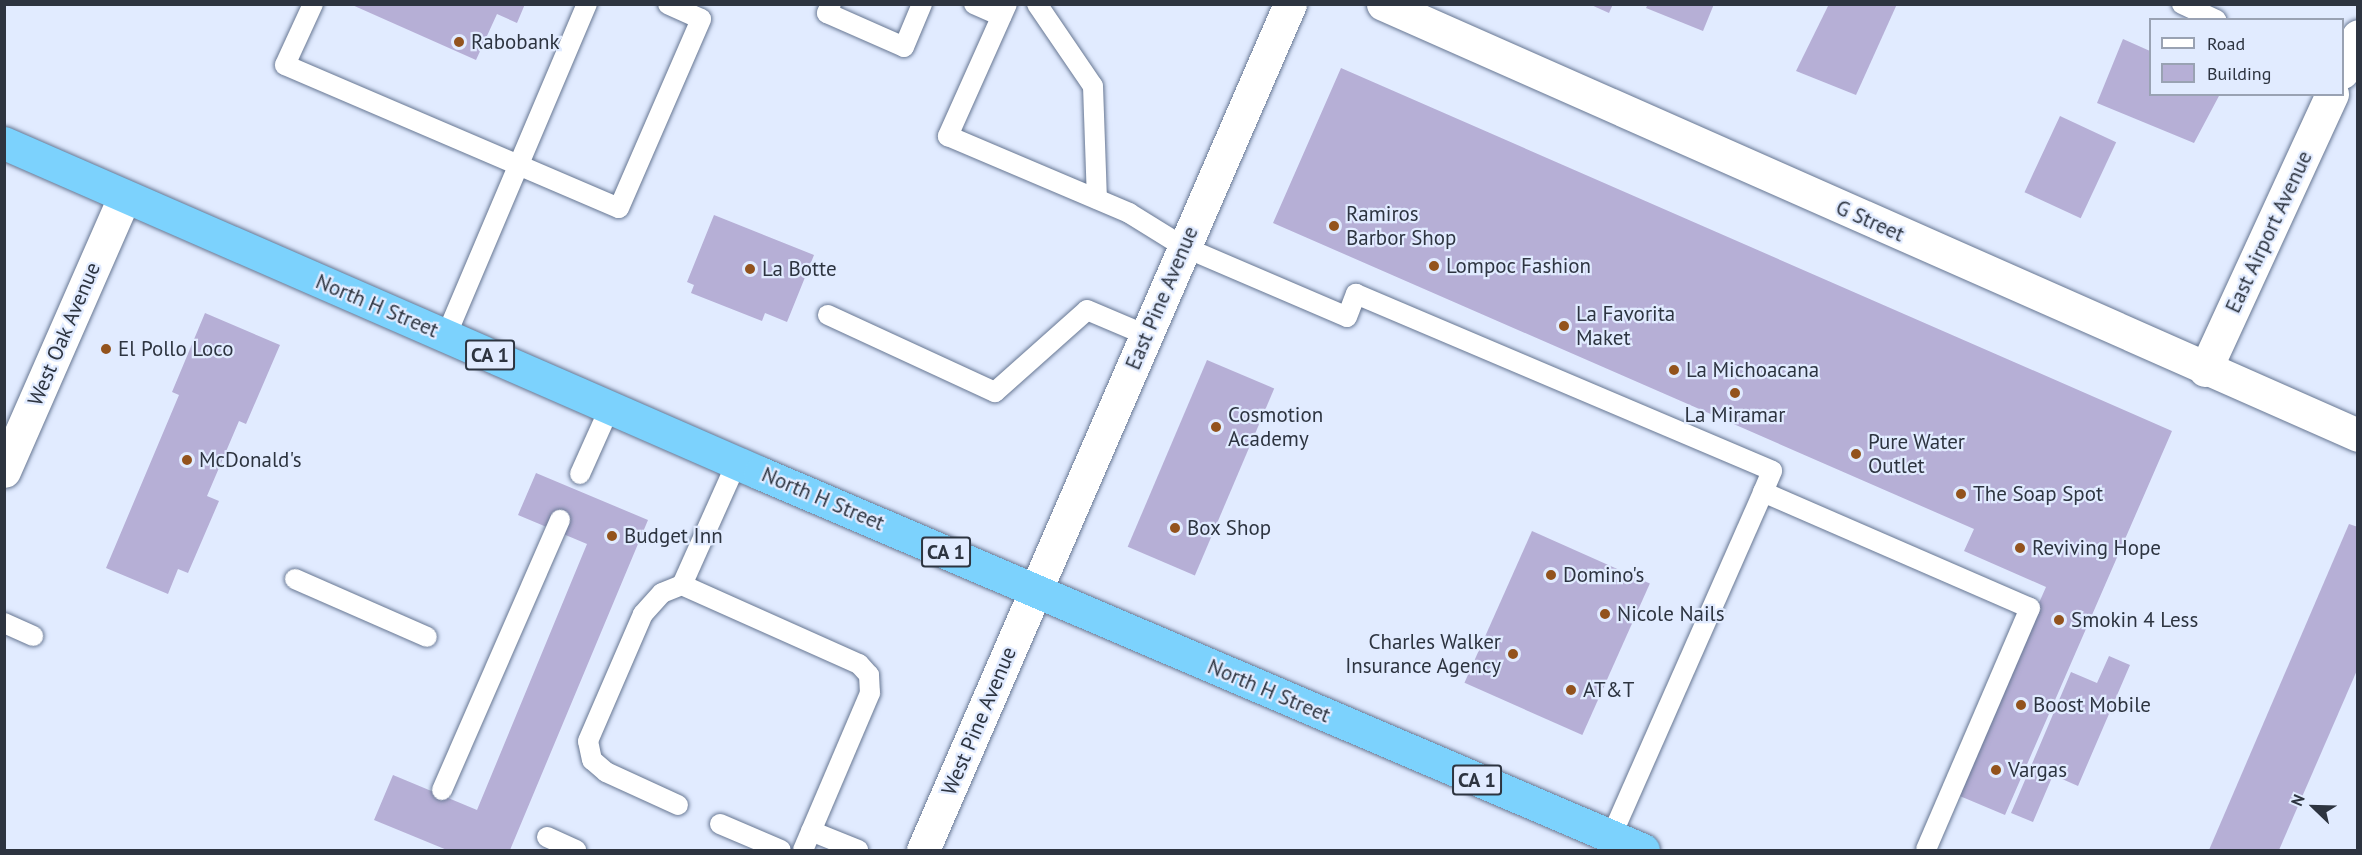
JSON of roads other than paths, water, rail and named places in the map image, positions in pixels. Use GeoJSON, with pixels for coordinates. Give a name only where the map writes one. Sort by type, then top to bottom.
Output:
{"type":"FeatureCollection","features":[{"type":"Feature","properties":{"kind":"highway","name":"North H Street"},"geometry":{"type":"LineString","coordinates":[[4,143],[1035,591],[1643,850]]}},
{"type":"Feature","properties":{"kind":"street","name":"East Pine Avenue"},"geometry":{"type":"LineString","coordinates":[[1035,591],[1290,4]]}},
{"type":"Feature","properties":{"kind":"street","name":"G Street"},"geometry":{"type":"LineString","coordinates":[[1383,4],[2205,370],[2358,435]]}},
{"type":"Feature","properties":{"kind":"street"},"geometry":{"type":"LineString","coordinates":[[2344,70],[2358,36]]}},
{"type":"Feature","properties":{"kind":"street","name":"East Airport Avenue"},"geometry":{"type":"LineString","coordinates":[[2205,370],[2331,96]]}},
{"type":"Feature","properties":{"kind":"street","name":"West Oak Avenue"},"geometry":{"type":"LineString","coordinates":[[4,471],[124,197]]}},
{"type":"Feature","properties":{"kind":"street","name":"West Pine Avenue"},"geometry":{"type":"LineString","coordinates":[[923,850],[1035,591]]}},
{"type":"Feature","properties":{"kind":"lane"},"geometry":{"type":"LineString","coordinates":[[313,4],[285,64],[620,208],[700,19],[668,4]]}},
{"type":"Feature","properties":{"kind":"lane"},"geometry":{"type":"LineString","coordinates":[[446,336],[587,4]]}},
{"type":"Feature","properties":{"kind":"lane"},"geometry":{"type":"LineString","coordinates":[[831,4],[827,13],[903,47],[922,4]]}},
{"type":"Feature","properties":{"kind":"lane"},"geometry":{"type":"LineString","coordinates":[[974,4],[1004,10],[948,136],[1129,213],[1184,248],[1347,317],[1356,294],[1772,471],[1611,837]]}},
{"type":"Feature","properties":{"kind":"lane"},"geometry":{"type":"LineString","coordinates":[[1037,4],[1093,86],[1097,199]]}},
{"type":"Feature","properties":{"kind":"lane"},"geometry":{"type":"LineString","coordinates":[[2182,4],[2213,18]]}},
{"type":"Feature","properties":{"kind":"lane"},"geometry":{"type":"LineString","coordinates":[[828,315],[995,392],[1088,310],[1146,335]]}},
{"type":"Feature","properties":{"kind":"lane"},"geometry":{"type":"LineString","coordinates":[[580,474],[610,407]]}},
{"type":"Feature","properties":{"kind":"lane"},"geometry":{"type":"LineString","coordinates":[[678,805],[606,772],[592,760],[588,741],[643,614],[662,593],[682,585],[737,462]]}},
{"type":"Feature","properties":{"kind":"lane"},"geometry":{"type":"LineString","coordinates":[[1763,492],[2030,608],[1926,850]]}},
{"type":"Feature","properties":{"kind":"lane"},"geometry":{"type":"LineString","coordinates":[[442,790],[560,520]]}},
{"type":"Feature","properties":{"kind":"lane"},"geometry":{"type":"LineString","coordinates":[[296,579],[428,637]]}},
{"type":"Feature","properties":{"kind":"lane"},"geometry":{"type":"LineString","coordinates":[[682,585],[860,664],[869,675],[870,693],[803,850]]}},
{"type":"Feature","properties":{"kind":"lane"},"geometry":{"type":"LineString","coordinates":[[4,623],[33,636]]}},
{"type":"Feature","properties":{"kind":"lane"},"geometry":{"type":"LineString","coordinates":[[720,824],[781,850]]}},
{"type":"Feature","properties":{"kind":"lane"},"geometry":{"type":"LineString","coordinates":[[811,831],[858,850]]}},
{"type":"Feature","properties":{"kind":"lane"},"geometry":{"type":"LineString","coordinates":[[547,837],[576,850]]}},
{"type":"Feature","properties":{"kind":"place","name":"Rabobank"},"geometry":{"type":"Point","coordinates":[459,42]}},
{"type":"Feature","properties":{"kind":"place","name":"Ramiros Barbor Shop"},"geometry":{"type":"Point","coordinates":[1334,226]}},
{"type":"Feature","properties":{"kind":"place","name":"Lompoc Fashion"},"geometry":{"type":"Point","coordinates":[1434,266]}},
{"type":"Feature","properties":{"kind":"place","name":"La Botte"},"geometry":{"type":"Point","coordinates":[750,269]}},
{"type":"Feature","properties":{"kind":"place","name":"La Favorita Maket"},"geometry":{"type":"Point","coordinates":[1564,326]}},
{"type":"Feature","properties":{"kind":"place","name":"El Pollo Loco"},"geometry":{"type":"Point","coordinates":[106,349]}},
{"type":"Feature","properties":{"kind":"place","name":"La Michoacana"},"geometry":{"type":"Point","coordinates":[1674,370]}},
{"type":"Feature","properties":{"kind":"place","name":"La Miramar"},"geometry":{"type":"Point","coordinates":[1735,393]}},
{"type":"Feature","properties":{"kind":"place","name":"Cosmotion Academy"},"geometry":{"type":"Point","coordinates":[1216,427]}},
{"type":"Feature","properties":{"kind":"place","name":"Pure Water Outlet"},"geometry":{"type":"Point","coordinates":[1856,454]}},
{"type":"Feature","properties":{"kind":"place","name":"McDonald's"},"geometry":{"type":"Point","coordinates":[187,460]}},
{"type":"Feature","properties":{"kind":"place","name":"The Soap Spot"},"geometry":{"type":"Point","coordinates":[1961,494]}},
{"type":"Feature","properties":{"kind":"place","name":"Box Shop"},"geometry":{"type":"Point","coordinates":[1175,528]}},
{"type":"Feature","properties":{"kind":"place","name":"Budget Inn"},"geometry":{"type":"Point","coordinates":[612,536]}},
{"type":"Feature","properties":{"kind":"place","name":"Reviving Hope"},"geometry":{"type":"Point","coordinates":[2020,548]}},
{"type":"Feature","properties":{"kind":"place","name":"Domino's"},"geometry":{"type":"Point","coordinates":[1551,575]}},
{"type":"Feature","properties":{"kind":"place","name":"Nicole Nails"},"geometry":{"type":"Point","coordinates":[1605,614]}},
{"type":"Feature","properties":{"kind":"place","name":"Smokin 4 Less"},"geometry":{"type":"Point","coordinates":[2059,620]}},
{"type":"Feature","properties":{"kind":"place","name":"Charles Walker Insurance Agency"},"geometry":{"type":"Point","coordinates":[1513,654]}},
{"type":"Feature","properties":{"kind":"place","name":"AT&T"},"geometry":{"type":"Point","coordinates":[1571,690]}},
{"type":"Feature","properties":{"kind":"place","name":"Boost Mobile"},"geometry":{"type":"Point","coordinates":[2021,705]}},
{"type":"Feature","properties":{"kind":"place","name":"Vargas"},"geometry":{"type":"Point","coordinates":[1996,770]}}]}
